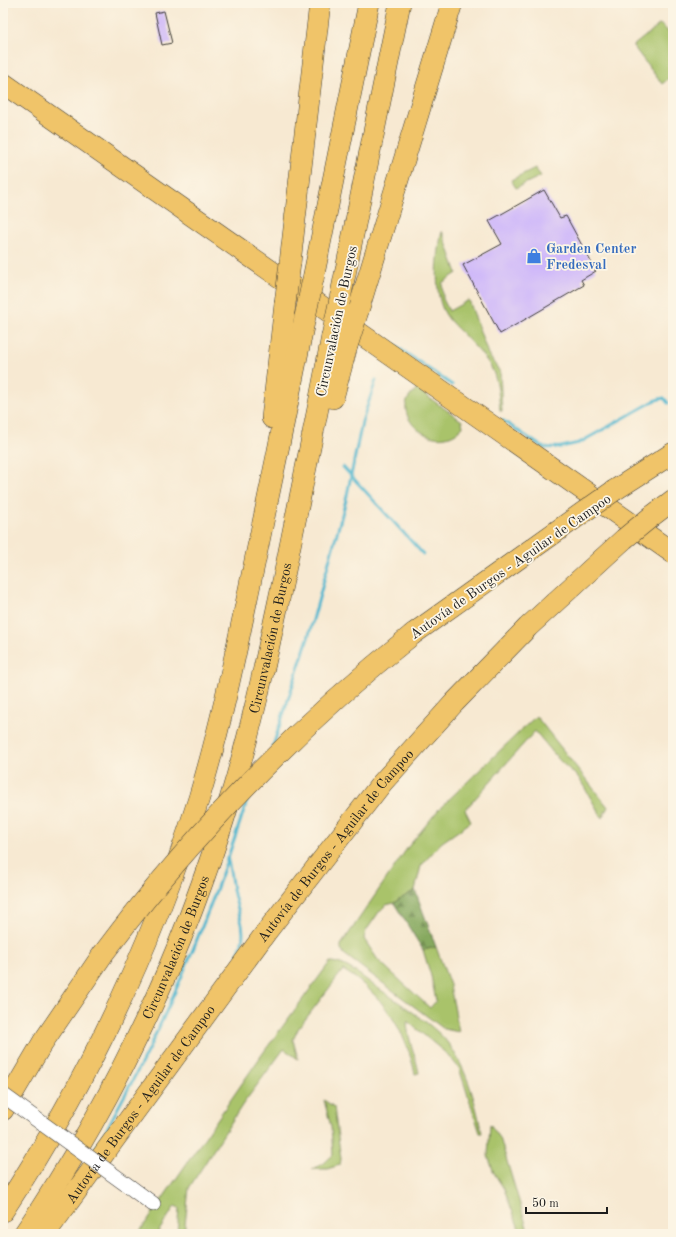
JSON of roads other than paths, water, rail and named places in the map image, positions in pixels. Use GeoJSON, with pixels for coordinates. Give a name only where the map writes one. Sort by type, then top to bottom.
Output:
{"type":"FeatureCollection","features":[{"type":"Feature","properties":{"kind":"highway"},"geometry":{"type":"LineString","coordinates":[[290,263],[306,62],[307,3]]}},
{"type":"Feature","properties":{"kind":"highway"},"geometry":{"type":"LineString","coordinates":[[206,772],[263,477],[273,411],[320,3]]}},
{"type":"Feature","properties":{"kind":"highway","name":"Circunvalación de Burgos"},"geometry":{"type":"LineString","coordinates":[[3,1211],[34,1163],[71,1098],[121,999],[143,950],[169,884],[206,772],[235,657],[370,3]]}},
{"type":"Feature","properties":{"kind":"highway","name":"Circunvalación de Burgos"},"geometry":{"type":"LineString","coordinates":[[24,1234],[73,1158],[136,1041],[161,987],[210,861],[231,796],[247,738],[340,341],[340,299],[400,3]]}},
{"type":"Feature","properties":{"kind":"highway"},"geometry":{"type":"LineString","coordinates":[[340,341],[358,310],[452,3]]}},
{"type":"Feature","properties":{"kind":"highway"},"geometry":{"type":"LineString","coordinates":[[3,83],[673,553]]}},
{"type":"Feature","properties":{"kind":"highway","name":"Autovía de Burgos - Aguilar de Campoo"},"geometry":{"type":"LineString","coordinates":[[3,1110],[44,1042],[103,954],[166,872],[244,786],[322,711],[413,634],[615,490],[673,453]]}},
{"type":"Feature","properties":{"kind":"highway","name":"Autovía de Burgos - Aguilar de Campoo"},"geometry":{"type":"LineString","coordinates":[[44,1234],[267,932],[382,783],[449,708],[523,631],[624,539],[673,500]]}},
{"type":"Feature","properties":{"kind":"street"},"geometry":{"type":"LineString","coordinates":[[3,1095],[153,1204]]}},
{"type":"Feature","properties":{"kind":"waterway"},"geometry":{"type":"LineString","coordinates":[[389,341],[452,385]]}},
{"type":"Feature","properties":{"kind":"waterway"},"geometry":{"type":"LineString","coordinates":[[273,746],[308,638],[346,500],[362,422],[376,380]]}},
{"type":"Feature","properties":{"kind":"waterway"},"geometry":{"type":"LineString","coordinates":[[502,420],[544,448],[561,447],[579,443],[656,400],[664,398],[668,403]]}},
{"type":"Feature","properties":{"kind":"waterway"},"geometry":{"type":"LineString","coordinates":[[343,467],[423,554]]}},
{"type":"Feature","properties":{"kind":"waterway"},"geometry":{"type":"LineString","coordinates":[[95,1149],[145,1057],[179,984],[209,909],[249,795]]}},
{"type":"Feature","properties":{"kind":"waterway"},"geometry":{"type":"LineString","coordinates":[[227,858],[243,932],[243,939],[237,954]]}},
{"type":"Feature","properties":{"kind":"place","name":"Garden Center Fredesval"},"geometry":{"type":"Point","coordinates":[534,256]}}]}
